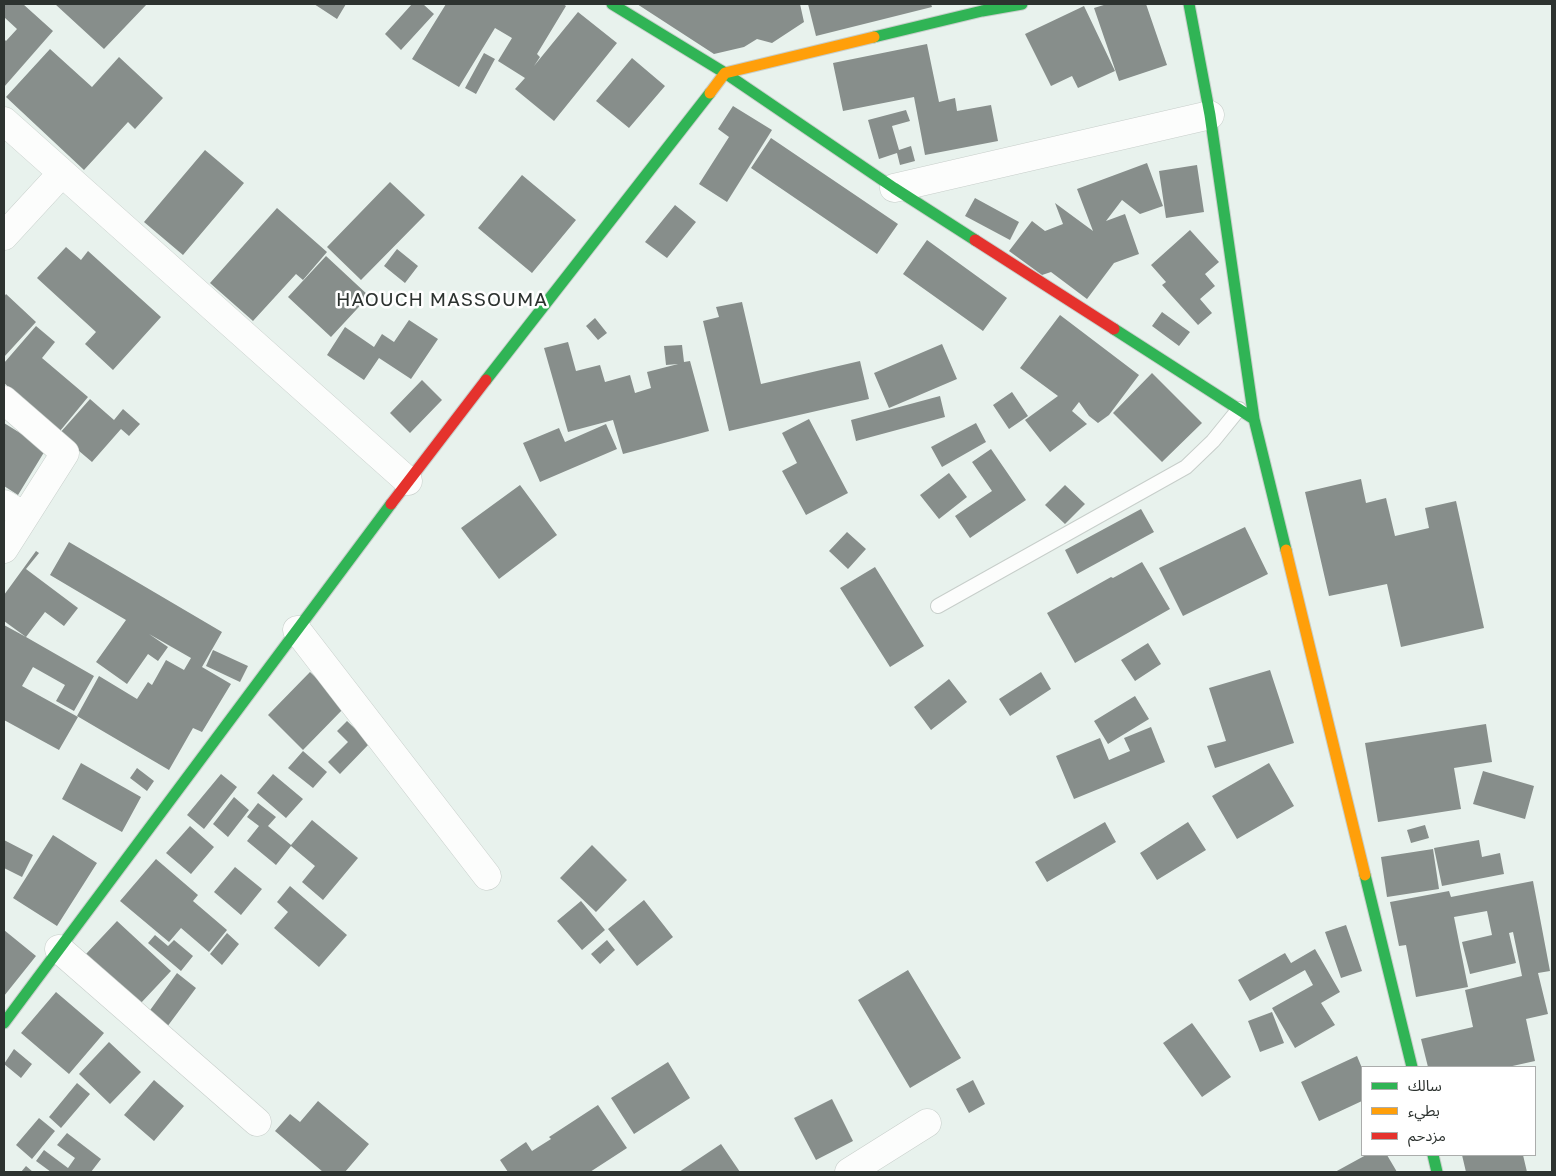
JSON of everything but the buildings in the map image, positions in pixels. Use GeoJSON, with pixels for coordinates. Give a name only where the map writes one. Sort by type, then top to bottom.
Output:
{"type":"FeatureCollection","features":[{"type":"Feature","properties":{"kind":"street"},"geometry":{"type":"LineString","coordinates":[[612,4],[725,73],[894,188],[1254,419]]}},
{"type":"Feature","properties":{"kind":"street"},"geometry":{"type":"LineString","coordinates":[[4,1024],[408,481],[725,73],[982,11],[1022,4]]}},
{"type":"Feature","properties":{"kind":"street"},"geometry":{"type":"LineString","coordinates":[[1189,4],[1210,114],[1254,419],[1412,1066]]}},
{"type":"Feature","properties":{"kind":"street"},"geometry":{"type":"LineString","coordinates":[[894,188],[1210,114]]}},
{"type":"Feature","properties":{"kind":"street"},"geometry":{"type":"LineString","coordinates":[[4,121],[408,481]]}},
{"type":"Feature","properties":{"kind":"street"},"geometry":{"type":"LineString","coordinates":[[4,236],[62,173]]}},
{"type":"Feature","properties":{"kind":"street"},"geometry":{"type":"LineString","coordinates":[[4,400],[65,453],[14,510],[4,549]]}},
{"type":"Feature","properties":{"kind":"street"},"geometry":{"type":"LineString","coordinates":[[297,630],[488,876]]}},
{"type":"Feature","properties":{"kind":"street"},"geometry":{"type":"LineString","coordinates":[[59,949],[256,1122]]}},
{"type":"Feature","properties":{"kind":"street"},"geometry":{"type":"LineString","coordinates":[[849,1172],[927,1123]]}},
{"type":"Feature","properties":{"kind":"street"},"geometry":{"type":"LineString","coordinates":[[1433,1156],[1437,1172]]}},
{"type":"Feature","properties":{"kind":"lane"},"geometry":{"type":"LineString","coordinates":[[938,606],[1186,467],[1213,441],[1239,409]]}},
{"type":"Feature","properties":{"kind":"traffic: fast"},"geometry":{"type":"LineString","coordinates":[[612,4],[725,73],[894,188],[975,240]]}},
{"type":"Feature","properties":{"kind":"traffic: fast"},"geometry":{"type":"LineString","coordinates":[[874,37],[982,11],[1022,4]]}},
{"type":"Feature","properties":{"kind":"traffic: fast"},"geometry":{"type":"LineString","coordinates":[[1189,4],[1210,115],[1254,419],[1286,550]]}},
{"type":"Feature","properties":{"kind":"traffic: fast"},"geometry":{"type":"LineString","coordinates":[[486,380],[710,93]]}},
{"type":"Feature","properties":{"kind":"traffic: fast"},"geometry":{"type":"LineString","coordinates":[[1114,329],[1254,419]]}},
{"type":"Feature","properties":{"kind":"traffic: fast"},"geometry":{"type":"LineString","coordinates":[[4,1023],[391,504]]}},
{"type":"Feature","properties":{"kind":"traffic: fast"},"geometry":{"type":"LineString","coordinates":[[1365,875],[1412,1066]]}},
{"type":"Feature","properties":{"kind":"traffic: fast"},"geometry":{"type":"LineString","coordinates":[[1433,1156],[1437,1172]]}},
{"type":"Feature","properties":{"kind":"traffic: slow"},"geometry":{"type":"LineString","coordinates":[[710,93],[725,73],[874,37]]}},
{"type":"Feature","properties":{"kind":"traffic: slow"},"geometry":{"type":"LineString","coordinates":[[1286,550],[1365,875]]}},
{"type":"Feature","properties":{"kind":"traffic: jam"},"geometry":{"type":"LineString","coordinates":[[975,240],[1114,329]]}},
{"type":"Feature","properties":{"kind":"traffic: jam"},"geometry":{"type":"LineString","coordinates":[[391,504],[486,380]]}},
{"type":"Feature","properties":{"kind":"district","name":"HAOUCH MASSOUMA"},"geometry":{"type":"Point","coordinates":[442,300]}}]}
